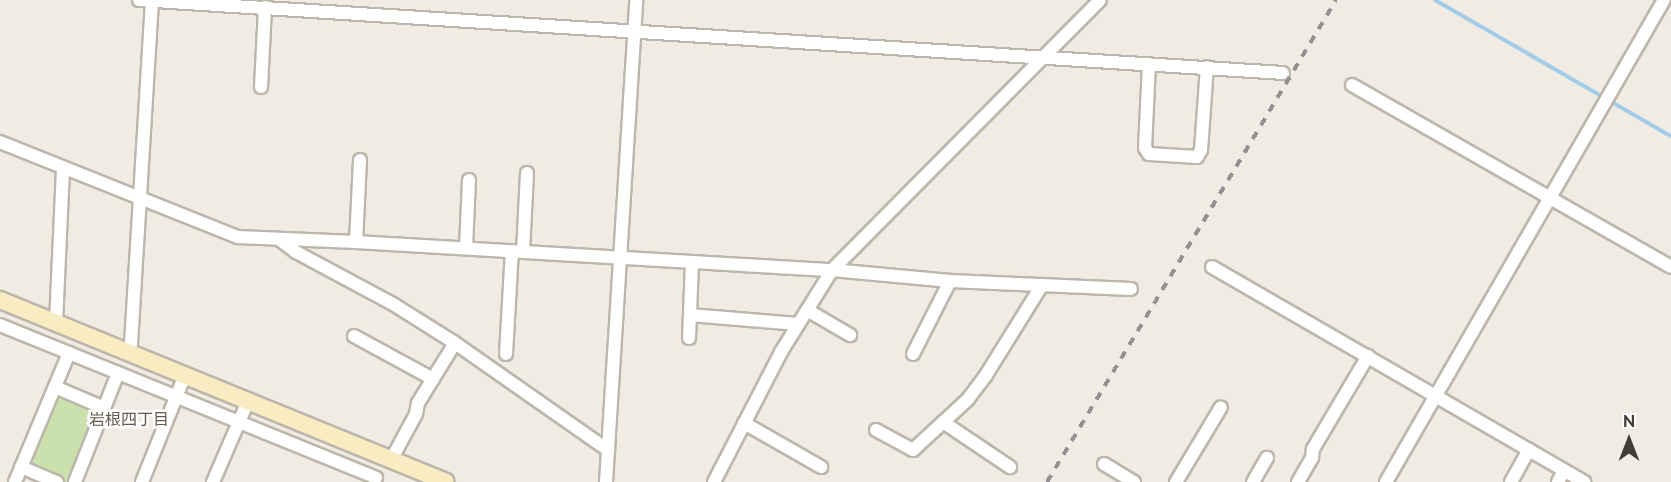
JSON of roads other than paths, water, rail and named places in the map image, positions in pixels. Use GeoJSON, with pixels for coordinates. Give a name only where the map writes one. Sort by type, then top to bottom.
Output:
{"type":"FeatureCollection","features":[{"type":"Feature","properties":{"kind":"street"},"geometry":{"type":"LineString","coordinates":[[139,0],[1283,73]]}},
{"type":"Feature","properties":{"kind":"street"},"geometry":{"type":"LineString","coordinates":[[128,353],[132,344],[152,0]]}},
{"type":"Feature","properties":{"kind":"street"},"geometry":{"type":"LineString","coordinates":[[606,482],[636,0]]}},
{"type":"Feature","properties":{"kind":"street"},"geometry":{"type":"LineString","coordinates":[[714,482],[798,324],[832,270],[1100,0]]}},
{"type":"Feature","properties":{"kind":"street"},"geometry":{"type":"LineString","coordinates":[[1386,482],[1668,1]]}},
{"type":"Feature","properties":{"kind":"street"},"geometry":{"type":"LineString","coordinates":[[261,87],[265,7]]}},
{"type":"Feature","properties":{"kind":"street"},"geometry":{"type":"LineString","coordinates":[[1149,64],[1144,148],[1149,154],[1197,158],[1201,150],[1207,68]]}},
{"type":"Feature","properties":{"kind":"street"},"geometry":{"type":"LineString","coordinates":[[1352,85],[1671,267]]}},
{"type":"Feature","properties":{"kind":"street"},"geometry":{"type":"LineString","coordinates":[[0,142],[140,200],[238,237],[832,270],[950,281],[1131,289]]}},
{"type":"Feature","properties":{"kind":"street"},"geometry":{"type":"LineString","coordinates":[[356,242],[360,160]]}},
{"type":"Feature","properties":{"kind":"street"},"geometry":{"type":"LineString","coordinates":[[56,323],[63,168]]}},
{"type":"Feature","properties":{"kind":"street"},"geometry":{"type":"LineString","coordinates":[[506,354],[527,173]]}},
{"type":"Feature","properties":{"kind":"street"},"geometry":{"type":"LineString","coordinates":[[466,248],[469,180]]}},
{"type":"Feature","properties":{"kind":"street"},"geometry":{"type":"LineString","coordinates":[[280,240],[455,343],[608,450]]}},
{"type":"Feature","properties":{"kind":"street"},"geometry":{"type":"LineString","coordinates":[[688,338],[692,262]]}},
{"type":"Feature","properties":{"kind":"street"},"geometry":{"type":"LineString","coordinates":[[1212,267],[1584,482]]}},
{"type":"Feature","properties":{"kind":"street"},"geometry":{"type":"LineString","coordinates":[[913,354],[950,281]]}},
{"type":"Feature","properties":{"kind":"street"},"geometry":{"type":"LineString","coordinates":[[876,430],[913,450],[968,399],[986,375],[1042,285]]}},
{"type":"Feature","properties":{"kind":"street"},"geometry":{"type":"LineString","coordinates":[[0,300],[445,482]]}},
{"type":"Feature","properties":{"kind":"street"},"geometry":{"type":"LineString","coordinates":[[807,310],[850,335]]}},
{"type":"Feature","properties":{"kind":"street"},"geometry":{"type":"LineString","coordinates":[[690,315],[798,324]]}},
{"type":"Feature","properties":{"kind":"street"},"geometry":{"type":"LineString","coordinates":[[0,325],[375,480],[416,414],[418,403],[455,343]]}},
{"type":"Feature","properties":{"kind":"street"},"geometry":{"type":"LineString","coordinates":[[354,336],[433,379]]}},
{"type":"Feature","properties":{"kind":"street"},"geometry":{"type":"LineString","coordinates":[[15,482],[69,353]]}},
{"type":"Feature","properties":{"kind":"street"},"geometry":{"type":"LineString","coordinates":[[1298,482],[1312,458],[1313,448],[1368,356]]}},
{"type":"Feature","properties":{"kind":"street"},"geometry":{"type":"LineString","coordinates":[[75,482],[118,373]]}},
{"type":"Feature","properties":{"kind":"street"},"geometry":{"type":"LineString","coordinates":[[142,482],[185,375]]}},
{"type":"Feature","properties":{"kind":"street"},"geometry":{"type":"LineString","coordinates":[[55,387],[104,408]]}},
{"type":"Feature","properties":{"kind":"street"},"geometry":{"type":"LineString","coordinates":[[228,482],[214,479],[248,401]]}},
{"type":"Feature","properties":{"kind":"street"},"geometry":{"type":"LineString","coordinates":[[1176,482],[1221,407]]}},
{"type":"Feature","properties":{"kind":"street"},"geometry":{"type":"LineString","coordinates":[[943,422],[1010,467]]}},
{"type":"Feature","properties":{"kind":"street"},"geometry":{"type":"LineString","coordinates":[[744,423],[821,467]]}},
{"type":"Feature","properties":{"kind":"street"},"geometry":{"type":"LineString","coordinates":[[1511,482],[1529,450]]}},
{"type":"Feature","properties":{"kind":"street"},"geometry":{"type":"LineString","coordinates":[[1253,482],[1267,458]]}},
{"type":"Feature","properties":{"kind":"street"},"geometry":{"type":"LineString","coordinates":[[1104,464],[1134,482]]}},
{"type":"Feature","properties":{"kind":"street"},"geometry":{"type":"LineString","coordinates":[[21,467],[57,482]]}},
{"type":"Feature","properties":{"kind":"street"},"geometry":{"type":"LineString","coordinates":[[1558,482],[1564,471]]}},
{"type":"Feature","properties":{"kind":"waterway"},"geometry":{"type":"LineString","coordinates":[[1435,0],[1671,136]]}},
{"type":"Feature","properties":{"kind":"railway"},"geometry":{"type":"LineString","coordinates":[[1047,482],[1336,0]]}},
{"type":"Feature","properties":{"kind":"district","name":"岩根四丁目"},"geometry":{"type":"Point","coordinates":[129,420]}}]}
